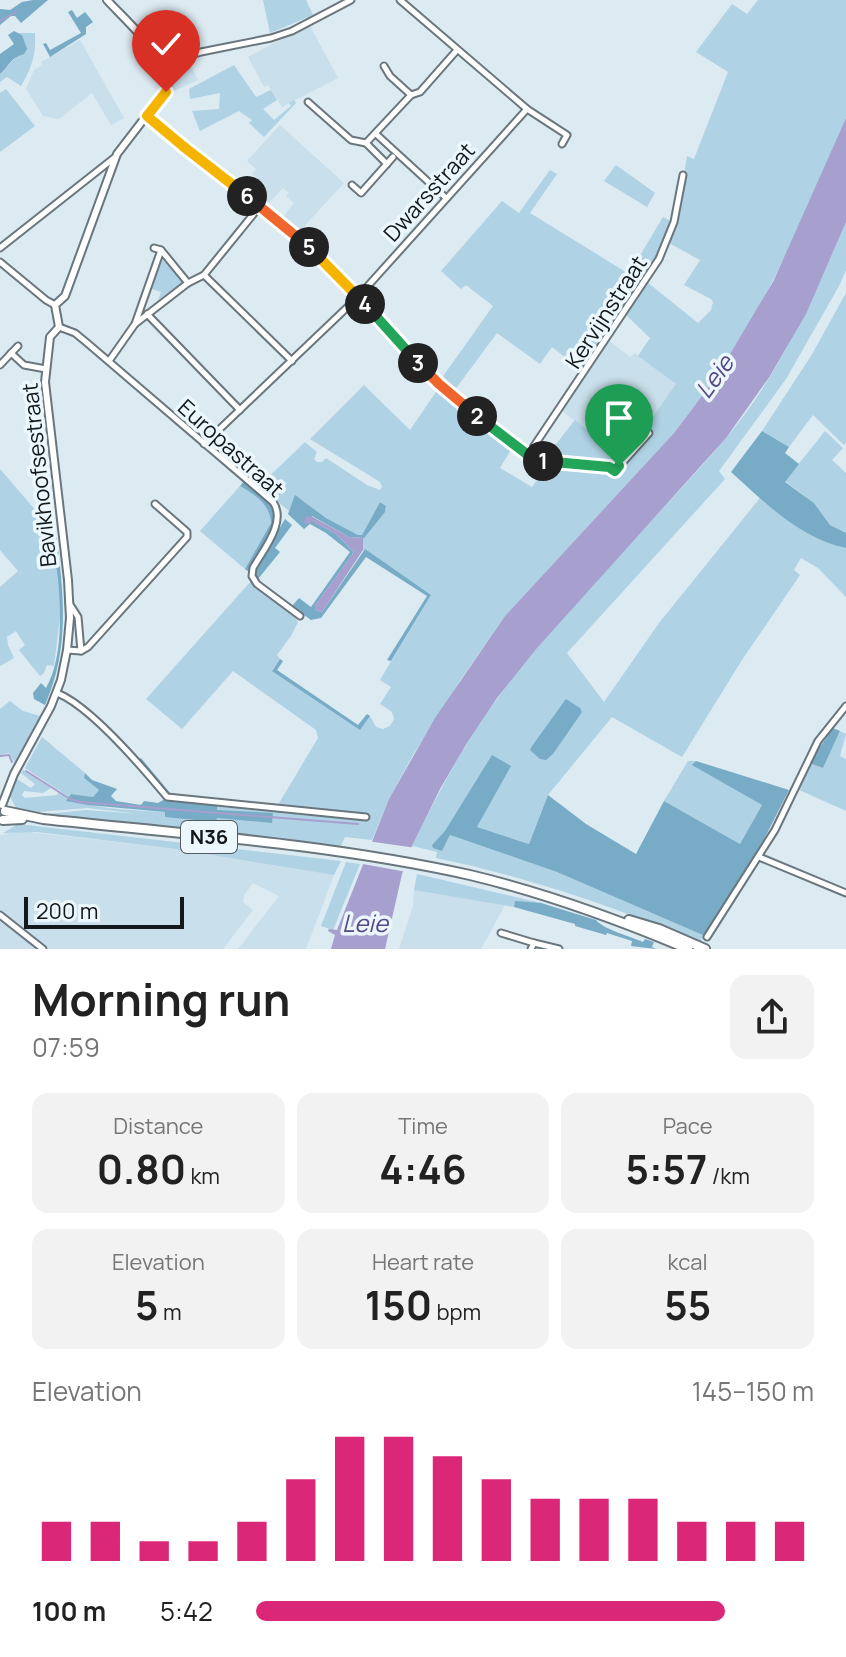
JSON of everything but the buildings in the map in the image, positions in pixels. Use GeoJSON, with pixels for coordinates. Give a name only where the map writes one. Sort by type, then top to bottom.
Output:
{"type":"FeatureCollection","features":[{"type":"Feature","properties":{"kind":"main road","name":"N36"},"geometry":{"type":"LineString","coordinates":[[2,812],[338,852],[432,868],[502,884],[586,909],[688,949]]}},
{"type":"Feature","properties":{"kind":"main road"},"geometry":{"type":"LineString","coordinates":[[586,909],[659,929],[705,949]]}},
{"type":"Feature","properties":{"kind":"street"},"geometry":{"type":"LineString","coordinates":[[0,262],[49,303],[55,305],[65,296],[108,167],[167,89],[168,77],[162,64],[107,0]]}},
{"type":"Feature","properties":{"kind":"street"},"geometry":{"type":"LineString","coordinates":[[162,64],[292,31],[351,0]]}},
{"type":"Feature","properties":{"kind":"street"},"geometry":{"type":"LineString","coordinates":[[400,0],[527,109],[567,135],[562,144]]}},
{"type":"Feature","properties":{"kind":"street"},"geometry":{"type":"LineString","coordinates":[[366,143],[411,95],[420,92],[457,50]]}},
{"type":"Feature","properties":{"kind":"street"},"geometry":{"type":"LineString","coordinates":[[384,66],[411,95]]}},
{"type":"Feature","properties":{"kind":"street"},"geometry":{"type":"LineString","coordinates":[[308,102],[351,140],[366,143],[387,164]]}},
{"type":"Feature","properties":{"kind":"street","name":"Dwarsstraat"},"geometry":{"type":"LineString","coordinates":[[204,444],[357,298],[527,109]]}},
{"type":"Feature","properties":{"kind":"street"},"geometry":{"type":"LineString","coordinates":[[147,116],[292,231],[439,384],[528,455],[543,461],[609,467],[615,471],[649,433]]}},
{"type":"Feature","properties":{"kind":"street"},"geometry":{"type":"LineString","coordinates":[[376,134],[446,198]]}},
{"type":"Feature","properties":{"kind":"street"},"geometry":{"type":"LineString","coordinates":[[352,185],[361,193],[393,157]]}},
{"type":"Feature","properties":{"kind":"street"},"geometry":{"type":"LineString","coordinates":[[0,248],[75,187],[108,167]]}},
{"type":"Feature","properties":{"kind":"street","name":"Kervijnstraat"},"geometry":{"type":"LineString","coordinates":[[528,455],[659,259],[674,222],[683,175]]}},
{"type":"Feature","properties":{"kind":"street"},"geometry":{"type":"LineString","coordinates":[[109,361],[135,324],[188,283],[204,275],[260,206]]}},
{"type":"Feature","properties":{"kind":"street"},"geometry":{"type":"LineString","coordinates":[[154,248],[161,250],[188,283]]}},
{"type":"Feature","properties":{"kind":"street"},"geometry":{"type":"LineString","coordinates":[[135,324],[161,250]]}},
{"type":"Feature","properties":{"kind":"street"},"geometry":{"type":"LineString","coordinates":[[204,275],[292,361]]}},
{"type":"Feature","properties":{"kind":"street","name":"Bavikhoofsestraat"},"geometry":{"type":"LineString","coordinates":[[0,792],[14,774],[57,693],[67,650],[69,603],[46,396],[50,337],[59,327],[55,305]]}},
{"type":"Feature","properties":{"kind":"street"},"geometry":{"type":"LineString","coordinates":[[147,314],[240,410]]}},
{"type":"Feature","properties":{"kind":"street","name":"Europastraat"},"geometry":{"type":"LineString","coordinates":[[59,327],[75,333],[109,361],[277,508],[276,526],[253,568],[252,576],[257,584],[300,616]]}},
{"type":"Feature","properties":{"kind":"street"},"geometry":{"type":"LineString","coordinates":[[0,365],[18,346]]}},
{"type":"Feature","properties":{"kind":"street"},"geometry":{"type":"LineString","coordinates":[[11,353],[24,365],[46,369]]}},
{"type":"Feature","properties":{"kind":"street"},"geometry":{"type":"LineString","coordinates":[[67,650],[81,651],[88,647],[187,537],[187,532],[155,504]]}},
{"type":"Feature","properties":{"kind":"street","name":"Bavikhoofsestraat"},"geometry":{"type":"LineString","coordinates":[[69,603],[78,617],[81,651]]}},
{"type":"Feature","properties":{"kind":"street"},"geometry":{"type":"LineString","coordinates":[[57,693],[68,698],[119,743],[167,797],[366,817]]}},
{"type":"Feature","properties":{"kind":"street"},"geometry":{"type":"LineString","coordinates":[[707,937],[759,857],[818,741],[846,706]]}},
{"type":"Feature","properties":{"kind":"street","name":"Bavikhoofsestraat"},"geometry":{"type":"LineString","coordinates":[[2,812],[14,774]]}},
{"type":"Feature","properties":{"kind":"street"},"geometry":{"type":"LineString","coordinates":[[759,857],[846,893]]}},
{"type":"Feature","properties":{"kind":"street"},"geometry":{"type":"LineString","coordinates":[[0,915],[43,949]]}},
{"type":"Feature","properties":{"kind":"street"},"geometry":{"type":"LineString","coordinates":[[501,933],[533,946],[559,949]]}},
{"type":"Feature","properties":{"kind":"shaded area"},"geometry":{"type":"Polygon","coordinates":[[[48,0],[21,23],[11,16],[0,25],[0,9],[10,10],[22,2],[48,0]]]}},
{"type":"Feature","properties":{"kind":"shaded area"},"geometry":{"type":"Polygon","coordinates":[[[263,0],[306,0],[313,15],[270,33],[263,0]]]}},
{"type":"Feature","properties":{"kind":"shaded area"},"geometry":{"type":"Polygon","coordinates":[[[758,0],[846,0],[846,118],[796,235],[762,302],[717,376],[674,433],[505,616],[413,755],[389,799],[372,840],[345,837],[339,850],[36,815],[86,810],[140,814],[87,808],[37,812],[16,808],[9,794],[17,779],[31,788],[35,784],[21,773],[23,770],[51,788],[43,793],[24,791],[22,795],[25,798],[57,795],[58,792],[95,806],[166,812],[166,816],[216,822],[220,800],[278,805],[318,738],[316,730],[233,671],[182,729],[146,699],[251,581],[289,609],[298,622],[277,655],[280,659],[272,670],[360,729],[370,716],[376,727],[383,729],[390,726],[394,719],[392,712],[380,704],[391,687],[380,680],[431,595],[363,550],[363,538],[386,506],[380,502],[362,535],[358,535],[326,518],[296,496],[289,511],[259,486],[305,442],[317,452],[314,459],[317,462],[326,458],[380,490],[380,482],[310,439],[364,385],[410,430],[438,389],[512,448],[500,468],[532,487],[546,467],[607,473],[613,465],[545,458],[575,420],[621,457],[647,432],[644,429],[676,384],[638,356],[650,338],[624,313],[647,282],[698,323],[711,310],[711,299],[684,285],[700,260],[669,243],[677,221],[687,156],[694,159],[728,72],[696,52],[732,4],[747,14],[758,0]]]}},
{"type":"Feature","properties":{"kind":"shaded area"},"geometry":{"type":"Polygon","coordinates":[[[72,10],[77,18],[85,12],[93,22],[86,27],[86,34],[50,57],[43,44],[46,43],[50,50],[81,33],[68,12],[72,10]]]}},
{"type":"Feature","properties":{"kind":"shaded area"},"geometry":{"type":"Polygon","coordinates":[[[309,24],[338,78],[282,107],[268,85],[264,87],[248,57],[309,24]]]}},
{"type":"Feature","properties":{"kind":"shaded area"},"geometry":{"type":"Polygon","coordinates":[[[14,31],[22,35],[27,49],[0,74],[0,54],[14,44],[8,35],[14,31]]]}},
{"type":"Feature","properties":{"kind":"shaded area"},"geometry":{"type":"Polygon","coordinates":[[[19,33],[35,33],[32,61],[21,86],[7,77],[0,82],[0,74],[18,55],[22,35],[19,33]]]}},
{"type":"Feature","properties":{"kind":"shaded area"},"geometry":{"type":"Polygon","coordinates":[[[80,40],[124,118],[111,125],[92,93],[59,119],[43,116],[26,89],[41,62],[80,40]]]}},
{"type":"Feature","properties":{"kind":"shaded area"},"geometry":{"type":"Polygon","coordinates":[[[187,58],[198,80],[169,93],[168,66],[187,58]]]}},
{"type":"Feature","properties":{"kind":"shaded area"},"geometry":{"type":"Polygon","coordinates":[[[234,65],[256,97],[271,90],[277,100],[263,109],[274,120],[291,106],[289,103],[294,100],[296,103],[264,137],[249,123],[252,120],[239,111],[200,131],[192,111],[219,109],[220,93],[190,99],[189,89],[234,65]]]}},
{"type":"Feature","properties":{"kind":"shaded area"},"geometry":{"type":"Polygon","coordinates":[[[6,89],[35,126],[0,152],[0,93],[6,89]]]}},
{"type":"Feature","properties":{"kind":"shaded area"},"geometry":{"type":"Polygon","coordinates":[[[280,125],[344,183],[299,232],[282,218],[294,203],[283,188],[267,205],[246,190],[257,178],[252,174],[256,169],[247,161],[280,125]]]}},
{"type":"Feature","properties":{"kind":"shaded area"},"geometry":{"type":"Polygon","coordinates":[[[616,165],[655,193],[647,207],[604,181],[616,165]]]}},
{"type":"Feature","properties":{"kind":"shaded area"},"geometry":{"type":"Polygon","coordinates":[[[550,170],[557,174],[530,213],[629,274],[663,217],[673,222],[660,255],[584,372],[552,347],[540,364],[497,333],[454,391],[441,379],[493,306],[466,285],[461,289],[441,271],[502,201],[519,213],[550,170]]]}},
{"type":"Feature","properties":{"kind":"shaded area"},"geometry":{"type":"Polygon","coordinates":[[[846,222],[846,270],[839,286],[786,379],[719,471],[725,479],[567,653],[604,702],[659,623],[760,498],[811,535],[846,548],[846,597],[818,568],[801,558],[794,570],[800,575],[742,660],[682,757],[612,717],[548,795],[529,844],[477,827],[510,767],[432,845],[442,851],[450,835],[557,872],[705,936],[699,943],[570,894],[436,858],[437,852],[412,846],[462,752],[523,665],[744,415],[793,335],[846,222]]]}},
{"type":"Feature","properties":{"kind":"shaded area"},"geometry":{"type":"Polygon","coordinates":[[[162,259],[183,282],[158,300],[161,292],[152,289],[162,259]]]}},
{"type":"Feature","properties":{"kind":"shaded area"},"geometry":{"type":"Polygon","coordinates":[[[846,293],[846,443],[844,445],[813,415],[789,447],[762,431],[811,356],[846,293]]]}},
{"type":"Feature","properties":{"kind":"shaded area"},"geometry":{"type":"Polygon","coordinates":[[[608,340],[630,357],[635,353],[676,384],[644,429],[648,431],[621,457],[562,411],[608,340]]]}},
{"type":"Feature","properties":{"kind":"shaded area"},"geometry":{"type":"Polygon","coordinates":[[[762,431],[789,447],[785,453],[799,464],[785,482],[814,503],[830,525],[846,533],[846,548],[814,537],[799,528],[731,472],[762,431]]]}},
{"type":"Feature","properties":{"kind":"shaded area"},"geometry":{"type":"Polygon","coordinates":[[[825,431],[843,448],[832,460],[846,473],[846,533],[830,525],[814,503],[785,481],[825,431]]]}},
{"type":"Feature","properties":{"kind":"shaded area"},"geometry":{"type":"Polygon","coordinates":[[[0,469],[56,534],[61,609],[54,666],[47,665],[40,676],[19,650],[25,645],[16,631],[7,637],[14,658],[0,666],[0,587],[18,571],[0,550],[0,469]]]}},
{"type":"Feature","properties":{"kind":"shaded area"},"geometry":{"type":"Polygon","coordinates":[[[245,480],[273,507],[275,515],[268,541],[249,572],[245,569],[271,523],[265,505],[240,486],[245,480]]]}},
{"type":"Feature","properties":{"kind":"shaded area"},"geometry":{"type":"Polygon","coordinates":[[[240,486],[265,505],[271,523],[245,569],[200,531],[240,486]]]}},
{"type":"Feature","properties":{"kind":"shaded area"},"geometry":{"type":"Polygon","coordinates":[[[295,495],[326,518],[358,535],[362,535],[380,502],[386,506],[385,512],[364,538],[349,537],[312,516],[310,520],[336,534],[354,552],[315,610],[322,612],[365,549],[431,595],[391,661],[387,660],[427,596],[366,557],[321,618],[311,620],[292,606],[299,598],[311,607],[350,552],[310,524],[304,529],[288,514],[295,495]]]}},
{"type":"Feature","properties":{"kind":"shaded area"},"geometry":{"type":"Polygon","coordinates":[[[285,519],[292,525],[275,548],[280,552],[258,579],[252,575],[285,519]]]}},
{"type":"Feature","properties":{"kind":"shaded area"},"geometry":{"type":"Polygon","coordinates":[[[56,534],[63,600],[62,642],[45,705],[34,699],[33,693],[41,683],[46,688],[58,649],[60,605],[56,534]]]}},
{"type":"Feature","properties":{"kind":"shaded area"},"geometry":{"type":"Polygon","coordinates":[[[280,659],[283,661],[277,670],[358,725],[367,714],[370,716],[360,730],[272,671],[280,659]]]}},
{"type":"Feature","properties":{"kind":"shaded area"},"geometry":{"type":"Polygon","coordinates":[[[566,699],[582,712],[553,754],[546,760],[540,759],[530,750],[566,699]]]}},
{"type":"Feature","properties":{"kind":"shaded area"},"geometry":{"type":"Polygon","coordinates":[[[10,701],[23,711],[40,716],[15,763],[9,753],[0,755],[0,709],[10,701]]]}},
{"type":"Feature","properties":{"kind":"shaded area"},"geometry":{"type":"Polygon","coordinates":[[[833,728],[840,731],[823,768],[809,763],[833,728]]]}},
{"type":"Feature","properties":{"kind":"shaded area"},"geometry":{"type":"Polygon","coordinates":[[[840,731],[846,734],[840,756],[846,759],[846,811],[797,789],[809,763],[823,768],[840,731]]]}},
{"type":"Feature","properties":{"kind":"shaded area"},"geometry":{"type":"Polygon","coordinates":[[[42,737],[85,773],[84,778],[99,790],[93,797],[71,794],[69,797],[25,768],[42,737]]]}},
{"type":"Feature","properties":{"kind":"shaded area"},"geometry":{"type":"Polygon","coordinates":[[[492,755],[511,766],[477,827],[529,844],[548,795],[586,824],[636,854],[664,801],[740,844],[762,805],[692,765],[696,761],[789,790],[755,857],[705,936],[557,872],[450,835],[442,851],[433,848],[432,845],[445,831],[492,755]]]}},
{"type":"Feature","properties":{"kind":"shaded area"},"geometry":{"type":"Polygon","coordinates":[[[141,758],[171,794],[167,799],[217,804],[217,810],[273,813],[272,823],[165,817],[165,812],[66,801],[71,794],[93,797],[99,790],[84,778],[85,773],[92,780],[117,789],[111,796],[116,801],[141,805],[144,801],[158,803],[165,799],[135,762],[141,758]]]}},
{"type":"Feature","properties":{"kind":"shaded area"},"geometry":{"type":"Polygon","coordinates":[[[688,761],[696,761],[693,765],[762,805],[740,844],[664,801],[688,761]]]}},
{"type":"Feature","properties":{"kind":"shaded area"},"geometry":{"type":"Polygon","coordinates":[[[18,824],[341,861],[334,875],[169,848],[37,832],[3,833],[18,824]]]}},
{"type":"Feature","properties":{"kind":"shaded area"},"geometry":{"type":"Polygon","coordinates":[[[20,831],[169,848],[334,875],[306,949],[238,949],[279,896],[253,883],[243,902],[253,910],[223,949],[49,949],[0,913],[0,835],[20,831]]]}},
{"type":"Feature","properties":{"kind":"shaded area"},"geometry":{"type":"Polygon","coordinates":[[[346,862],[360,864],[333,930],[321,926],[346,862]]]}},
{"type":"Feature","properties":{"kind":"shaded area"},"geometry":{"type":"Polygon","coordinates":[[[417,874],[541,903],[515,902],[514,907],[414,890],[417,874]]]}},
{"type":"Feature","properties":{"kind":"shaded area"},"geometry":{"type":"Polygon","coordinates":[[[414,890],[505,905],[481,949],[399,949],[413,906],[414,890]]]}},
{"type":"Feature","properties":{"kind":"shaded area"},"geometry":{"type":"Polygon","coordinates":[[[515,901],[541,903],[596,920],[624,935],[643,942],[645,939],[654,942],[652,947],[656,949],[631,946],[632,941],[514,907],[515,901]]]}},
{"type":"Feature","properties":{"kind":"shaded area"},"geometry":{"type":"Polygon","coordinates":[[[0,921],[3,923],[36,949],[0,949],[0,921]]]}},
{"type":"Feature","properties":{"kind":"water","name":"Leie"},"geometry":{"type":"Polygon","coordinates":[[[846,118],[846,222],[806,314],[770,376],[726,438],[537,648],[497,698],[440,789],[412,846],[402,874],[385,949],[331,949],[335,935],[328,931],[337,930],[389,799],[435,718],[505,616],[674,433],[717,376],[774,280],[846,118]]]}},
{"type":"Feature","properties":{"kind":"water"},"geometry":{"type":"Polygon","coordinates":[[[311,516],[349,537],[363,538],[363,550],[322,612],[315,610],[315,606],[354,552],[336,534],[311,521],[304,523],[305,517],[311,516]]]}},
{"type":"Feature","properties":{"kind":"pier"},"geometry":{"type":"Polygon","coordinates":[[[367,841],[416,848],[407,872],[357,863],[367,841]]]}},
{"type":"Feature","properties":{"kind":"waterway"},"geometry":{"type":"LineString","coordinates":[[0,21],[16,12]]}},
{"type":"Feature","properties":{"kind":"waterway"},"geometry":{"type":"LineString","coordinates":[[0,756],[9,755],[12,762]]}},
{"type":"Feature","properties":{"kind":"waterway"},"geometry":{"type":"LineString","coordinates":[[26,771],[80,802],[358,824]]}},
{"type":"Feature","properties":{"kind":"route"},"geometry":{"type":"LineString","coordinates":[[166,92],[147,116],[292,231],[439,384],[467,408],[535,459],[609,467],[615,471],[619,466]]}}]}
